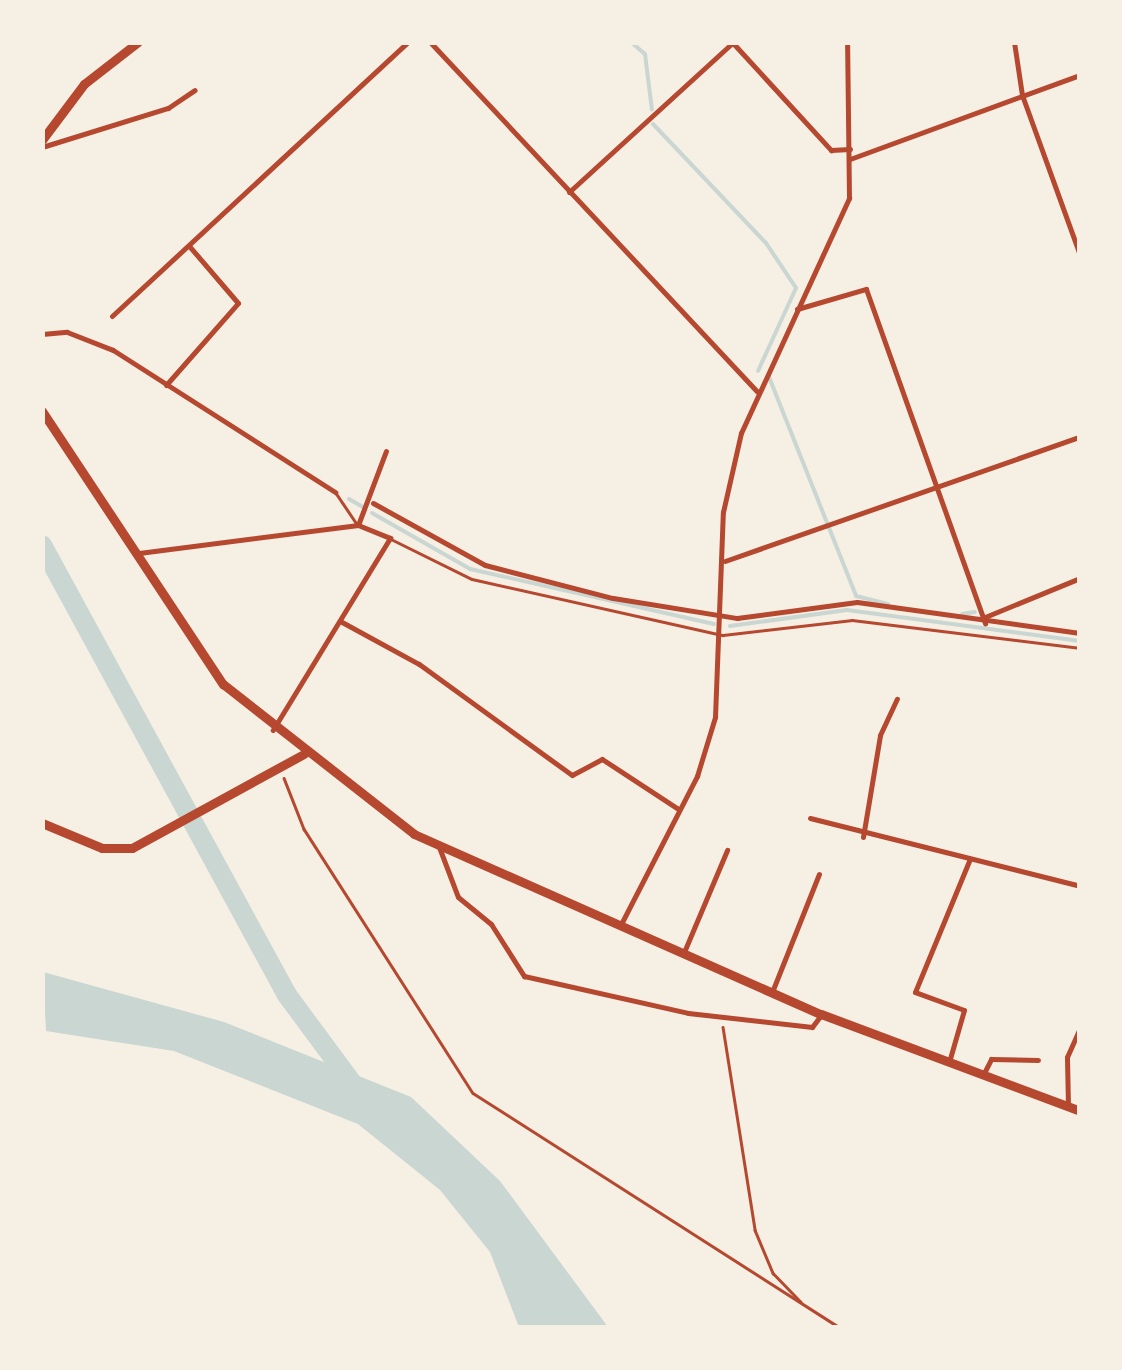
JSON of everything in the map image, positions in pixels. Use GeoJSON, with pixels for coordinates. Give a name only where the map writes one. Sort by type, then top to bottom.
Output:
{"type":"FeatureCollection","features":[{"type":"Feature","properties":{"kind":"main road"},"geometry":{"type":"LineString","coordinates":[[42,143],[84,84],[138,42]]}},
{"type":"Feature","properties":{"kind":"main road"},"geometry":{"type":"LineString","coordinates":[[42,411],[199,656],[273,730],[439,847],[821,1014],[1080,1111]]}},
{"type":"Feature","properties":{"kind":"main road"},"geometry":{"type":"LineString","coordinates":[[42,823],[102,848],[144,844],[278,774],[304,754]]}},
{"type":"Feature","properties":{"kind":"street"},"geometry":{"type":"LineString","coordinates":[[112,316],[408,42]]}},
{"type":"Feature","properties":{"kind":"street"},"geometry":{"type":"LineString","coordinates":[[430,42],[757,391]]}},
{"type":"Feature","properties":{"kind":"street"},"geometry":{"type":"LineString","coordinates":[[619,928],[679,810],[712,732],[723,635],[726,497],[757,391],[844,213],[850,159],[847,42]]}},
{"type":"Feature","properties":{"kind":"street"},"geometry":{"type":"LineString","coordinates":[[1014,42],[1022,95],[1080,254]]}},
{"type":"Feature","properties":{"kind":"street"},"geometry":{"type":"LineString","coordinates":[[569,192],[732,43],[831,150],[850,149]]}},
{"type":"Feature","properties":{"kind":"street"},"geometry":{"type":"LineString","coordinates":[[850,159],[1080,75]]}},
{"type":"Feature","properties":{"kind":"street"},"geometry":{"type":"LineString","coordinates":[[42,143],[168,108],[195,90]]}},
{"type":"Feature","properties":{"kind":"street"},"geometry":{"type":"LineString","coordinates":[[166,386],[238,304],[190,247]]}},
{"type":"Feature","properties":{"kind":"street"},"geometry":{"type":"LineString","coordinates":[[798,310],[866,289],[985,620]]}},
{"type":"Feature","properties":{"kind":"street"},"geometry":{"type":"LineString","coordinates":[[42,334],[81,336],[335,492]]}},
{"type":"Feature","properties":{"kind":"street"},"geometry":{"type":"LineString","coordinates":[[724,560],[1080,438]]}},
{"type":"Feature","properties":{"kind":"street"},"geometry":{"type":"LineString","coordinates":[[358,525],[372,503],[386,451]]}},
{"type":"Feature","properties":{"kind":"street"},"geometry":{"type":"LineString","coordinates":[[372,503],[500,570],[723,617],[856,602],[1080,633]]}},
{"type":"Feature","properties":{"kind":"street"},"geometry":{"type":"LineString","coordinates":[[134,556],[358,525],[390,538],[273,730]]}},
{"type":"Feature","properties":{"kind":"street"},"geometry":{"type":"LineString","coordinates":[[985,620],[1080,578]]}},
{"type":"Feature","properties":{"kind":"street"},"geometry":{"type":"LineString","coordinates":[[340,621],[419,664],[572,775],[602,758],[679,810]]}},
{"type":"Feature","properties":{"kind":"street"},"geometry":{"type":"LineString","coordinates":[[863,837],[880,735],[897,699]]}},
{"type":"Feature","properties":{"kind":"street"},"geometry":{"type":"LineString","coordinates":[[810,818],[863,837],[1080,886]]}},
{"type":"Feature","properties":{"kind":"street"},"geometry":{"type":"LineString","coordinates":[[439,847],[458,897],[491,924],[524,976],[722,1016],[812,1027],[821,1014]]}},
{"type":"Feature","properties":{"kind":"street"},"geometry":{"type":"LineString","coordinates":[[683,955],[727,850]]}},
{"type":"Feature","properties":{"kind":"street"},"geometry":{"type":"LineString","coordinates":[[948,1063],[964,1010],[915,992],[969,861]]}},
{"type":"Feature","properties":{"kind":"street"},"geometry":{"type":"LineString","coordinates":[[772,992],[819,874]]}},
{"type":"Feature","properties":{"kind":"street"},"geometry":{"type":"LineString","coordinates":[[1068,1106],[1067,1057],[1080,1028]]}},
{"type":"Feature","properties":{"kind":"street"},"geometry":{"type":"LineString","coordinates":[[983,1075],[991,1058],[1038,1060]]}},
{"type":"Feature","properties":{"kind":"lane"},"geometry":{"type":"LineString","coordinates":[[335,492],[358,525]]}},
{"type":"Feature","properties":{"kind":"lane"},"geometry":{"type":"LineString","coordinates":[[390,538],[472,579],[723,635],[852,620],[1080,648]]}},
{"type":"Feature","properties":{"kind":"path"},"geometry":{"type":"LineString","coordinates":[[278,774],[304,830],[473,1093],[840,1328]]}},
{"type":"Feature","properties":{"kind":"path"},"geometry":{"type":"LineString","coordinates":[[722,1016],[754,1230],[773,1273],[804,1305]]}},
{"type":"Feature","properties":{"kind":"shaded area"},"geometry":{"type":"Polygon","coordinates":[[[43,972],[224,1022],[411,1097],[500,1181],[608,1327],[519,1327],[490,1252],[440,1190],[358,1124],[174,1051],[46,1031],[43,972]]]}},
{"type":"Feature","properties":{"kind":"waterway"},"geometry":{"type":"LineString","coordinates":[[631,42],[645,54],[652,110]]}},
{"type":"Feature","properties":{"kind":"waterway"},"geometry":{"type":"LineString","coordinates":[[653,124],[766,243],[796,288],[758,371]]}},
{"type":"Feature","properties":{"kind":"waterway"},"geometry":{"type":"LineString","coordinates":[[769,377],[856,596],[888,604]]}},
{"type":"Feature","properties":{"kind":"waterway"},"geometry":{"type":"LineString","coordinates":[[349,499],[363,507]]}},
{"type":"Feature","properties":{"kind":"waterway"},"geometry":{"type":"LineString","coordinates":[[372,513],[470,569],[714,624]]}},
{"type":"Feature","properties":{"kind":"waterway"},"geometry":{"type":"LineString","coordinates":[[42,545],[287,995],[352,1083]]}},
{"type":"Feature","properties":{"kind":"waterway"},"geometry":{"type":"LineString","coordinates":[[730,626],[847,610],[1080,641]]}},
{"type":"Feature","properties":{"kind":"waterway"},"geometry":{"type":"LineString","coordinates":[[962,614],[975,612]]}}]}
